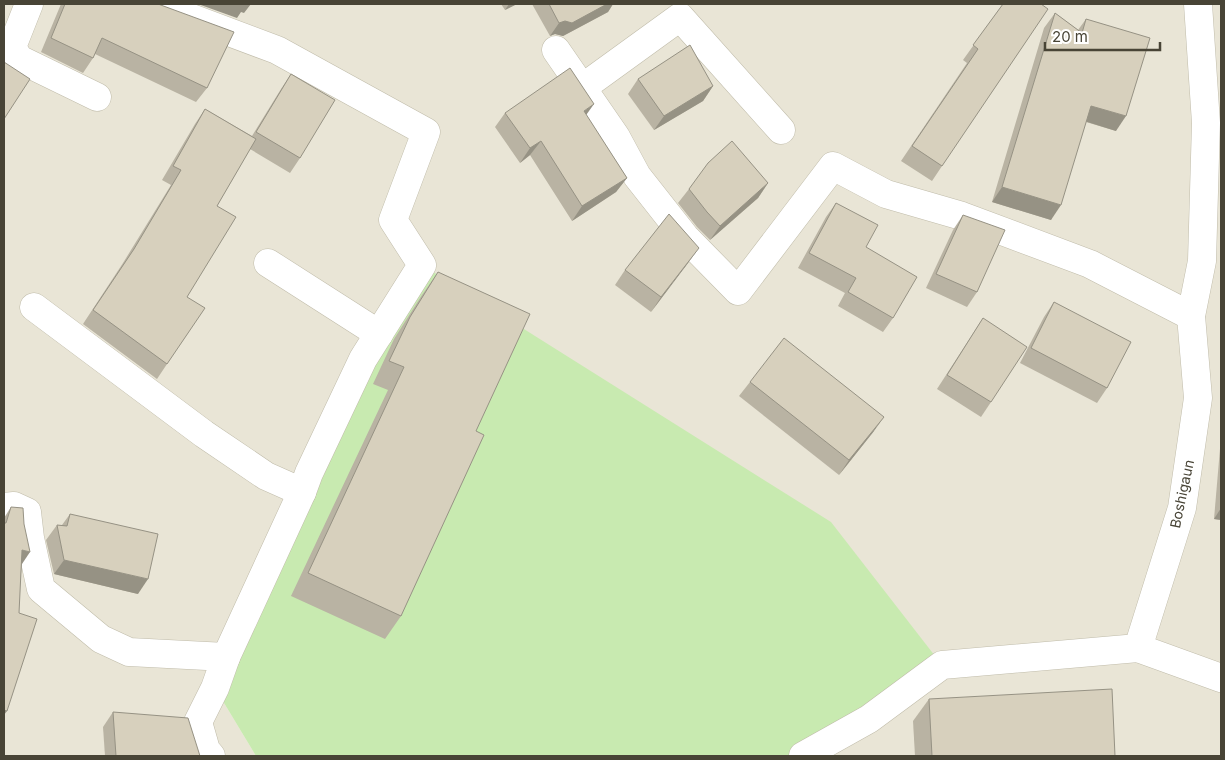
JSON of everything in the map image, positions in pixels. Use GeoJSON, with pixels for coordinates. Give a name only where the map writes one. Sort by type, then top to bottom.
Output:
{"type":"FeatureCollection","features":[{"type":"Feature","properties":{"kind":"street"},"geometry":{"type":"LineString","coordinates":[[29,4],[12,47],[19,59],[98,97]]}},
{"type":"Feature","properties":{"kind":"street"},"geometry":{"type":"LineString","coordinates":[[154,4],[277,50],[426,132],[393,220],[422,265],[363,359],[308,473],[302,492],[198,722],[206,750],[211,756]]}},
{"type":"Feature","properties":{"kind":"street","name":"Boshigaun"},"geometry":{"type":"LineString","coordinates":[[1138,648],[1182,508],[1198,398],[1191,316],[1202,262],[1206,123],[1198,4]]}},
{"type":"Feature","properties":{"kind":"street"},"geometry":{"type":"LineString","coordinates":[[582,88],[676,10],[781,130]]}},
{"type":"Feature","properties":{"kind":"street"},"geometry":{"type":"LineString","coordinates":[[556,50],[616,138],[637,176],[685,237],[738,291],[833,166],[886,194],[962,216],[1090,264],[1191,316]]}},
{"type":"Feature","properties":{"kind":"street"},"geometry":{"type":"LineString","coordinates":[[268,263],[378,334]]}},
{"type":"Feature","properties":{"kind":"street"},"geometry":{"type":"LineString","coordinates":[[34,307],[204,434],[266,476],[302,492]]}},
{"type":"Feature","properties":{"kind":"street"},"geometry":{"type":"LineString","coordinates":[[4,507],[14,506],[27,512],[30,538],[41,589],[101,639],[129,652],[226,657]]}},
{"type":"Feature","properties":{"kind":"street"},"geometry":{"type":"LineString","coordinates":[[803,756],[869,719],[942,665],[1138,648],[1221,678]]}},
{"type":"Feature","properties":{"kind":"shaded area"},"geometry":{"type":"Polygon","coordinates":[[[4,4],[1221,4],[1221,756],[796,756],[215,688],[256,756],[4,756],[4,4]]]}},
{"type":"Feature","properties":{"kind":"green space"},"geometry":{"type":"Polygon","coordinates":[[[422,265],[831,522],[942,665],[793,756],[256,756],[215,688],[422,265]]]}},
{"type":"Feature","properties":{"kind":"building"},"geometry":{"type":"Polygon","coordinates":[[[65,4],[158,4],[234,32],[207,88],[102,38],[93,58],[51,38],[65,4]]]}},
{"type":"Feature","properties":{"kind":"building"},"geometry":{"type":"Polygon","coordinates":[[[549,4],[607,4],[572,23],[565,21],[559,23],[549,4]]]}},
{"type":"Feature","properties":{"kind":"building"},"geometry":{"type":"Polygon","coordinates":[[[1003,4],[1041,4],[1048,9],[942,166],[912,146],[978,49],[973,45],[1003,4]]]}},
{"type":"Feature","properties":{"kind":"building"},"geometry":{"type":"Polygon","coordinates":[[[1055,13],[1082,33],[1086,19],[1150,38],[1126,116],[1091,106],[1061,205],[1002,187],[1055,13]]]}},
{"type":"Feature","properties":{"kind":"building"},"geometry":{"type":"Polygon","coordinates":[[[690,45],[713,86],[664,116],[638,79],[690,45]]]}},
{"type":"Feature","properties":{"kind":"building"},"geometry":{"type":"Polygon","coordinates":[[[4,62],[30,79],[4,119],[4,62]]]}},
{"type":"Feature","properties":{"kind":"building"},"geometry":{"type":"Polygon","coordinates":[[[570,68],[594,104],[584,111],[627,178],[582,206],[541,141],[530,148],[505,113],[570,68]]]}},
{"type":"Feature","properties":{"kind":"building"},"geometry":{"type":"Polygon","coordinates":[[[291,74],[335,100],[300,158],[256,132],[291,74]]]}},
{"type":"Feature","properties":{"kind":"building"},"geometry":{"type":"Polygon","coordinates":[[[205,109],[256,139],[217,206],[236,217],[187,297],[205,308],[167,364],[93,310],[134,249],[181,170],[173,166],[205,109]]]}},
{"type":"Feature","properties":{"kind":"building"},"geometry":{"type":"Polygon","coordinates":[[[732,141],[768,183],[720,226],[689,189],[708,163],[732,141]]]}},
{"type":"Feature","properties":{"kind":"building"},"geometry":{"type":"Polygon","coordinates":[[[836,203],[878,225],[866,247],[917,277],[893,318],[848,292],[856,278],[809,253],[836,203]]]}},
{"type":"Feature","properties":{"kind":"building"},"geometry":{"type":"Polygon","coordinates":[[[669,214],[699,248],[661,297],[625,270],[669,214]]]}},
{"type":"Feature","properties":{"kind":"building"},"geometry":{"type":"Polygon","coordinates":[[[963,215],[1005,230],[977,292],[936,274],[963,215]]]}},
{"type":"Feature","properties":{"kind":"building"},"geometry":{"type":"Polygon","coordinates":[[[438,272],[530,314],[476,431],[484,435],[401,616],[308,573],[404,367],[389,361],[410,317],[438,272]]]}},
{"type":"Feature","properties":{"kind":"building"},"geometry":{"type":"Polygon","coordinates":[[[1054,302],[1131,342],[1107,388],[1031,348],[1054,302]]]}},
{"type":"Feature","properties":{"kind":"building"},"geometry":{"type":"Polygon","coordinates":[[[983,318],[1027,347],[991,402],[947,375],[983,318]]]}},
{"type":"Feature","properties":{"kind":"building"},"geometry":{"type":"Polygon","coordinates":[[[784,338],[884,417],[849,460],[750,382],[784,338]]]}},
{"type":"Feature","properties":{"kind":"building"},"geometry":{"type":"Polygon","coordinates":[[[11,507],[23,508],[24,524],[30,552],[22,550],[19,613],[37,619],[7,711],[4,710],[4,523],[6,523],[11,507]]]}},
{"type":"Feature","properties":{"kind":"building"},"geometry":{"type":"Polygon","coordinates":[[[70,514],[158,534],[148,579],[64,560],[57,525],[67,526],[70,514]]]}},
{"type":"Feature","properties":{"kind":"building"},"geometry":{"type":"Polygon","coordinates":[[[1112,689],[1115,756],[932,756],[929,699],[1112,689]]]}},
{"type":"Feature","properties":{"kind":"building"},"geometry":{"type":"Polygon","coordinates":[[[113,712],[188,718],[200,756],[116,756],[113,712]]]}}]}
